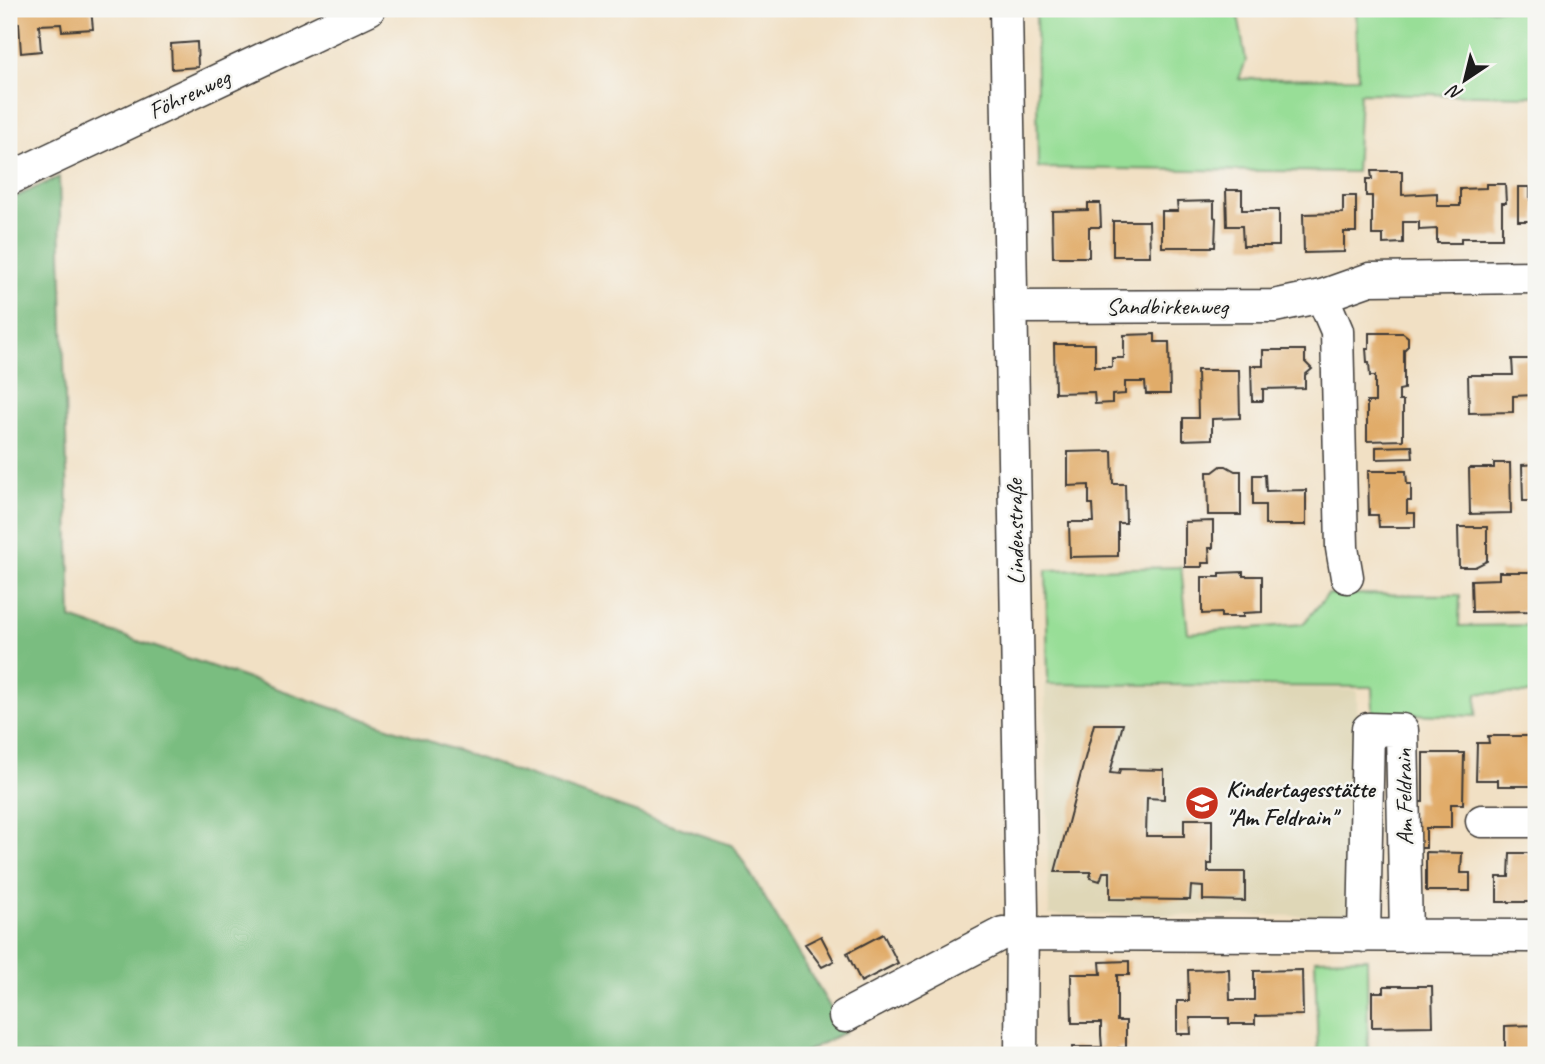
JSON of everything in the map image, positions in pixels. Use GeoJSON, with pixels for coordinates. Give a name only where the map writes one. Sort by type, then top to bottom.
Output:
{"type":"FeatureCollection","features":[{"type":"Feature","properties":{"kind":"street","name":"Föhrenweg"},"geometry":{"type":"LineString","coordinates":[[9,179],[369,9]]}},
{"type":"Feature","properties":{"kind":"street","name":"Lindenstraße"},"geometry":{"type":"LineString","coordinates":[[1006,9],[1012,307],[1013,934],[1021,1055]]}},
{"type":"Feature","properties":{"kind":"street","name":"Sandbirkenweg"},"geometry":{"type":"LineString","coordinates":[[1012,307],[1274,306],[1322,296],[1370,279],[1536,277]]}},
{"type":"Feature","properties":{"kind":"street"},"geometry":{"type":"LineString","coordinates":[[1322,296],[1337,331],[1342,548],[1347,577]]}},
{"type":"Feature","properties":{"kind":"street","name":"Am Feldrain"},"geometry":{"type":"LineString","coordinates":[[1364,936],[1368,729],[1402,730],[1406,936]]}},
{"type":"Feature","properties":{"kind":"street"},"geometry":{"type":"LineString","coordinates":[[1482,821],[1536,821]]}},
{"type":"Feature","properties":{"kind":"street"},"geometry":{"type":"LineString","coordinates":[[845,1016],[1013,934],[1536,936]]}},
{"type":"Feature","properties":{"kind":"shaded area","name":"Kindertagesstätte \"Am Feldrain\""},"geometry":{"type":"Polygon","coordinates":[[[1045,685],[1357,690],[1359,916],[1049,915],[1045,685]]]}},
{"type":"Feature","properties":{"kind":"green space"},"geometry":{"type":"Polygon","coordinates":[[[1036,9],[1237,9],[1246,61],[1239,79],[1358,78],[1356,9],[1536,9],[1536,96],[1360,93],[1356,172],[1038,168],[1036,9]]]}},
{"type":"Feature","properties":{"kind":"green space"},"geometry":{"type":"Polygon","coordinates":[[[59,177],[71,618],[734,846],[845,1032],[799,1055],[9,1055],[9,200],[59,177]]]}},
{"type":"Feature","properties":{"kind":"green space"},"geometry":{"type":"Polygon","coordinates":[[[1181,567],[1188,633],[1303,624],[1328,594],[1460,595],[1459,626],[1536,625],[1536,694],[1477,693],[1476,716],[1373,713],[1372,687],[1048,684],[1046,570],[1181,567]]]}},
{"type":"Feature","properties":{"kind":"green space"},"geometry":{"type":"Polygon","coordinates":[[[1367,958],[1368,1055],[1318,1055],[1315,959],[1367,958]]]}},
{"type":"Feature","properties":{"kind":"building"},"geometry":{"type":"Polygon","coordinates":[[[9,9],[91,9],[93,29],[62,31],[61,24],[39,25],[41,51],[21,53],[19,23],[9,24],[9,9]]]}},
{"type":"Feature","properties":{"kind":"building"},"geometry":{"type":"Polygon","coordinates":[[[197,42],[198,67],[172,69],[171,44],[197,42]]]}},
{"type":"Feature","properties":{"kind":"building"},"geometry":{"type":"Polygon","coordinates":[[[1371,171],[1402,171],[1402,195],[1437,193],[1437,206],[1460,206],[1460,189],[1505,184],[1502,238],[1461,238],[1461,243],[1437,243],[1437,229],[1419,230],[1419,222],[1403,222],[1403,243],[1383,244],[1383,235],[1372,235],[1372,196],[1366,196],[1366,179],[1372,179],[1371,171]]]}},
{"type":"Feature","properties":{"kind":"building"},"geometry":{"type":"Polygon","coordinates":[[[1518,187],[1530,187],[1530,200],[1536,200],[1536,221],[1518,221],[1518,187]]]}},
{"type":"Feature","properties":{"kind":"building"},"geometry":{"type":"Polygon","coordinates":[[[1226,190],[1242,190],[1242,210],[1279,210],[1279,246],[1243,246],[1242,226],[1227,226],[1226,190]]]}},
{"type":"Feature","properties":{"kind":"building"},"geometry":{"type":"Polygon","coordinates":[[[1343,196],[1356,196],[1356,232],[1344,232],[1344,252],[1304,253],[1303,214],[1343,213],[1343,196]]]}},
{"type":"Feature","properties":{"kind":"building"},"geometry":{"type":"Polygon","coordinates":[[[1214,201],[1215,247],[1162,247],[1162,211],[1178,211],[1177,202],[1214,201]]]}},
{"type":"Feature","properties":{"kind":"building"},"geometry":{"type":"Polygon","coordinates":[[[1088,203],[1100,203],[1101,227],[1089,227],[1089,257],[1053,257],[1052,211],[1088,210],[1088,203]]]}},
{"type":"Feature","properties":{"kind":"building"},"geometry":{"type":"Polygon","coordinates":[[[1113,221],[1149,221],[1150,256],[1113,256],[1113,221]]]}},
{"type":"Feature","properties":{"kind":"building"},"geometry":{"type":"Polygon","coordinates":[[[1369,333],[1403,333],[1408,337],[1408,346],[1404,350],[1404,389],[1399,390],[1399,401],[1403,401],[1403,440],[1367,441],[1367,402],[1375,402],[1375,376],[1370,376],[1367,362],[1369,333]]]}},
{"type":"Feature","properties":{"kind":"building"},"geometry":{"type":"Polygon","coordinates":[[[1155,334],[1155,342],[1169,342],[1170,394],[1146,394],[1145,382],[1125,382],[1125,394],[1112,395],[1112,403],[1095,404],[1094,392],[1055,393],[1054,344],[1095,344],[1095,367],[1112,367],[1112,358],[1124,358],[1124,335],[1155,334]]]}},
{"type":"Feature","properties":{"kind":"building"},"geometry":{"type":"Polygon","coordinates":[[[1263,350],[1305,350],[1305,362],[1312,369],[1305,375],[1305,388],[1263,389],[1263,401],[1252,401],[1251,366],[1263,366],[1263,350]]]}},
{"type":"Feature","properties":{"kind":"building"},"geometry":{"type":"Polygon","coordinates":[[[1512,359],[1536,359],[1536,395],[1513,396],[1513,412],[1469,413],[1468,375],[1513,375],[1512,359]]]}},
{"type":"Feature","properties":{"kind":"building"},"geometry":{"type":"Polygon","coordinates":[[[1197,370],[1239,370],[1240,418],[1212,419],[1212,439],[1183,440],[1183,418],[1198,418],[1197,370]]]}},
{"type":"Feature","properties":{"kind":"building"},"geometry":{"type":"Polygon","coordinates":[[[1412,446],[1413,458],[1376,459],[1376,447],[1412,446]]]}},
{"type":"Feature","properties":{"kind":"building"},"geometry":{"type":"Polygon","coordinates":[[[1112,451],[1113,484],[1125,484],[1126,523],[1118,523],[1118,556],[1070,557],[1069,522],[1094,522],[1093,504],[1089,504],[1089,485],[1068,486],[1068,452],[1112,451]]]}},
{"type":"Feature","properties":{"kind":"building"},"geometry":{"type":"Polygon","coordinates":[[[1494,463],[1510,463],[1511,513],[1470,514],[1469,468],[1494,468],[1494,463]]]}},
{"type":"Feature","properties":{"kind":"building"},"geometry":{"type":"Polygon","coordinates":[[[1536,464],[1536,501],[1523,501],[1522,465],[1536,464]]]}},
{"type":"Feature","properties":{"kind":"building"},"geometry":{"type":"Polygon","coordinates":[[[1221,466],[1241,471],[1241,515],[1208,515],[1207,472],[1213,472],[1221,466]]]}},
{"type":"Feature","properties":{"kind":"building"},"geometry":{"type":"Polygon","coordinates":[[[1368,471],[1406,471],[1407,484],[1411,484],[1411,501],[1407,501],[1407,513],[1415,513],[1415,527],[1379,527],[1378,515],[1369,515],[1368,471]]]}},
{"type":"Feature","properties":{"kind":"building"},"geometry":{"type":"Polygon","coordinates":[[[1253,475],[1265,475],[1266,491],[1306,490],[1306,525],[1265,525],[1265,505],[1253,505],[1253,475]]]}},
{"type":"Feature","properties":{"kind":"building"},"geometry":{"type":"Polygon","coordinates":[[[1213,521],[1210,563],[1202,563],[1202,567],[1185,567],[1185,522],[1213,521]]]}},
{"type":"Feature","properties":{"kind":"building"},"geometry":{"type":"Polygon","coordinates":[[[1458,527],[1487,527],[1487,561],[1475,567],[1459,567],[1458,527]]]}},
{"type":"Feature","properties":{"kind":"building"},"geometry":{"type":"Polygon","coordinates":[[[1243,572],[1243,576],[1262,576],[1262,612],[1243,613],[1243,617],[1221,617],[1221,613],[1202,614],[1202,577],[1220,577],[1220,573],[1243,572]]]}},
{"type":"Feature","properties":{"kind":"building"},"geometry":{"type":"Polygon","coordinates":[[[1499,572],[1532,572],[1532,588],[1536,588],[1536,611],[1472,612],[1471,580],[1499,579],[1499,572]]]}},
{"type":"Feature","properties":{"kind":"building"},"geometry":{"type":"Polygon","coordinates":[[[1094,724],[1123,724],[1110,773],[1119,774],[1120,769],[1164,770],[1164,799],[1147,798],[1146,836],[1184,836],[1184,819],[1212,819],[1212,864],[1208,864],[1208,872],[1245,872],[1245,901],[1203,900],[1203,887],[1191,886],[1190,900],[1110,899],[1110,872],[1103,872],[1100,881],[1090,878],[1091,872],[1055,872],[1094,724]]]}},
{"type":"Feature","properties":{"kind":"building"},"geometry":{"type":"Polygon","coordinates":[[[1488,736],[1536,736],[1536,786],[1498,786],[1498,780],[1476,780],[1477,743],[1489,743],[1488,736]]]}},
{"type":"Feature","properties":{"kind":"building"},"geometry":{"type":"Polygon","coordinates":[[[1423,753],[1464,753],[1463,804],[1451,804],[1451,828],[1426,828],[1426,848],[1414,848],[1415,802],[1423,802],[1423,753]]]}},
{"type":"Feature","properties":{"kind":"building"},"geometry":{"type":"Polygon","coordinates":[[[1426,852],[1462,853],[1461,873],[1470,873],[1470,891],[1426,891],[1426,852]]]}},
{"type":"Feature","properties":{"kind":"building"},"geometry":{"type":"Polygon","coordinates":[[[1510,853],[1536,853],[1536,902],[1497,902],[1497,877],[1509,877],[1510,853]]]}},
{"type":"Feature","properties":{"kind":"building"},"geometry":{"type":"Polygon","coordinates":[[[883,934],[898,963],[861,982],[847,953],[883,934]]]}},
{"type":"Feature","properties":{"kind":"building"},"geometry":{"type":"Polygon","coordinates":[[[821,936],[834,961],[822,967],[805,944],[821,936]]]}},
{"type":"Feature","properties":{"kind":"building"},"geometry":{"type":"Polygon","coordinates":[[[1129,961],[1129,975],[1117,975],[1117,1021],[1126,1021],[1126,1048],[1118,1048],[1118,1055],[1072,1055],[1072,1047],[1102,1047],[1101,1023],[1072,1023],[1071,974],[1101,974],[1100,962],[1129,961]]]}},
{"type":"Feature","properties":{"kind":"building"},"geometry":{"type":"Polygon","coordinates":[[[1229,969],[1230,1000],[1254,1000],[1254,971],[1302,970],[1303,1015],[1255,1016],[1255,1024],[1229,1024],[1229,1018],[1190,1018],[1191,1034],[1177,1034],[1177,1001],[1189,1001],[1188,970],[1229,969]]]}},
{"type":"Feature","properties":{"kind":"building"},"geometry":{"type":"Polygon","coordinates":[[[1384,986],[1432,986],[1433,1026],[1372,1027],[1372,992],[1384,992],[1384,986]]]}},
{"type":"Feature","properties":{"kind":"building"},"geometry":{"type":"Polygon","coordinates":[[[1536,1025],[1536,1055],[1505,1055],[1505,1026],[1536,1025]]]}},
{"type":"Feature","properties":{"kind":"building"},"geometry":{"type":"Polygon","coordinates":[[[1421,1050],[1470,1050],[1470,1055],[1421,1055],[1421,1050]]]}},
{"type":"Feature","properties":{"kind":"place","name":"Kindertagesstätte \"Am Feldrain\""},"geometry":{"type":"Point","coordinates":[1202,803]}}]}
